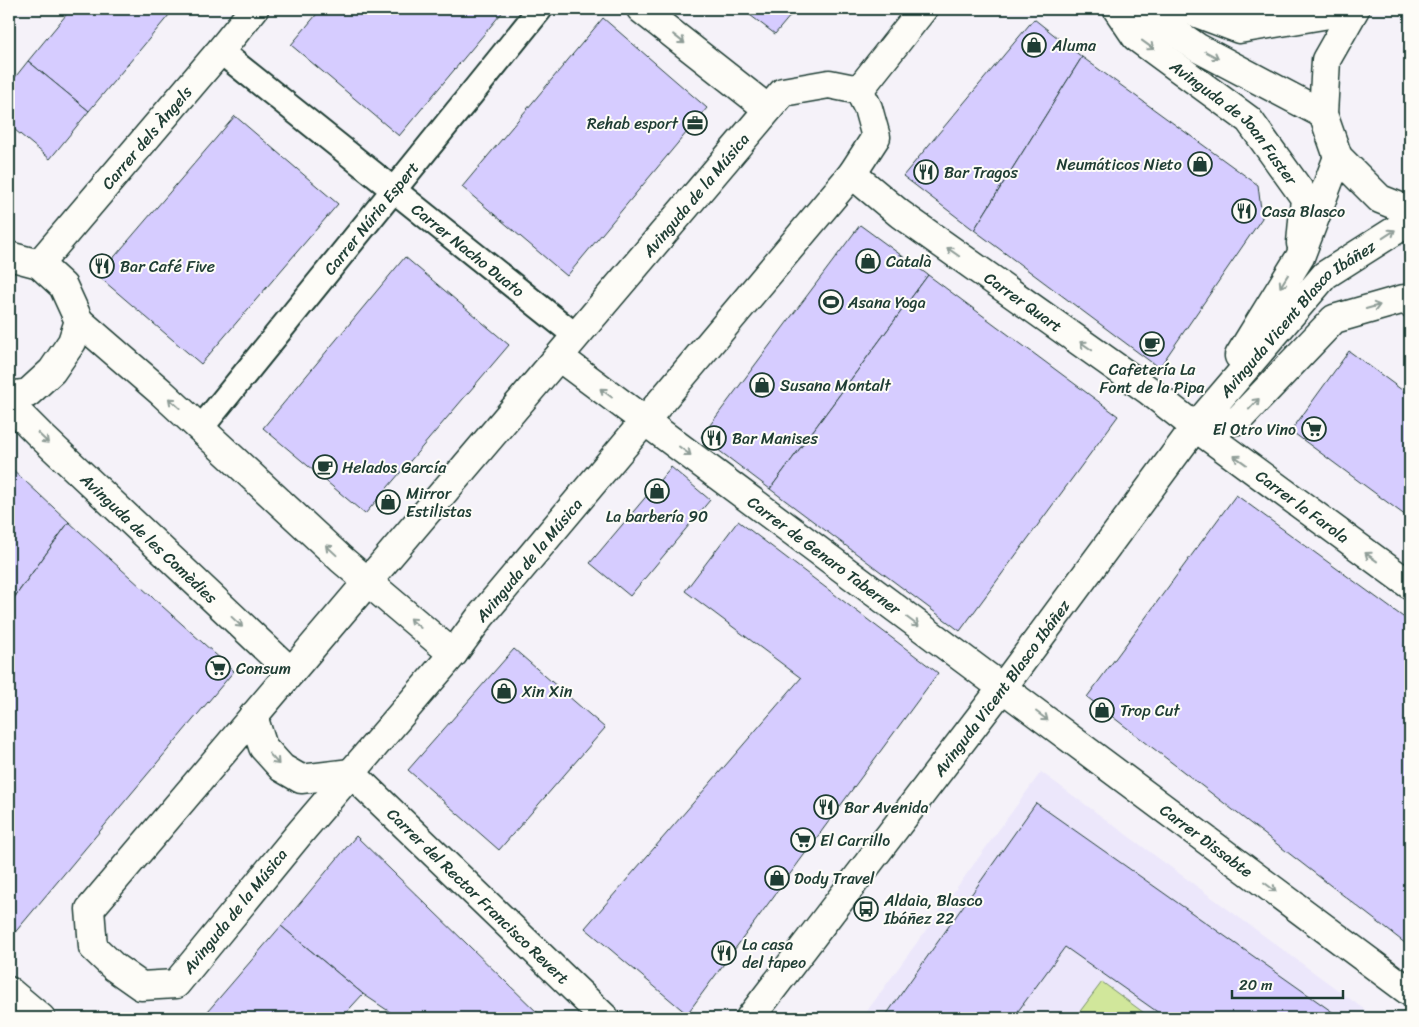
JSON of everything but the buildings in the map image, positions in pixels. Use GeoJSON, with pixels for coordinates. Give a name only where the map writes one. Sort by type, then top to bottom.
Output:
{"type":"FeatureCollection","features":[{"type":"Feature","properties":{"kind":"street","name":"Carrer dels Àngels"},"geometry":{"type":"LineString","coordinates":[[38,264],[254,9]]}},
{"type":"Feature","properties":{"kind":"street","name":"Carrer Núria Espert"},"geometry":{"type":"LineString","coordinates":[[201,428],[540,9]]}},
{"type":"Feature","properties":{"kind":"street"},"geometry":{"type":"LineString","coordinates":[[641,9],[768,110]]}},
{"type":"Feature","properties":{"kind":"street"},"geometry":{"type":"LineString","coordinates":[[859,90],[923,9]]}},
{"type":"Feature","properties":{"kind":"street","name":"Avinguda de Joan Fuster"},"geometry":{"type":"LineString","coordinates":[[1117,9],[1136,37],[1249,120],[1305,198],[1300,257]]}},
{"type":"Feature","properties":{"kind":"street","name":"Avinguda de Joan Fuster"},"geometry":{"type":"LineString","coordinates":[[1142,9],[1198,48],[1323,114]]}},
{"type":"Feature","properties":{"kind":"street"},"geometry":{"type":"LineString","coordinates":[[1186,9],[1239,29],[1354,9]]}},
{"type":"Feature","properties":{"kind":"street"},"geometry":{"type":"LineString","coordinates":[[1354,9],[1326,60],[1323,114],[1338,157],[1380,199],[1410,211]]}},
{"type":"Feature","properties":{"kind":"street","name":"Carrer Nacho Duato"},"geometry":{"type":"LineString","coordinates":[[220,51],[576,336]]}},
{"type":"Feature","properties":{"kind":"street","name":"Avinguda de la Música"},"geometry":{"type":"LineString","coordinates":[[829,84],[859,90],[868,108],[876,137],[852,174],[646,422],[481,616],[453,654],[351,772],[176,984],[141,986],[114,966],[93,947],[90,909],[783,92],[829,84]]}},
{"type":"Feature","properties":{"kind":"street","name":"Avinguda Vicent Blasco Ibáñez"},"geometry":{"type":"LineString","coordinates":[[1195,427],[1300,257],[1338,157]]}},
{"type":"Feature","properties":{"kind":"street","name":"Carrer Quart"},"geometry":{"type":"LineString","coordinates":[[852,174],[900,214],[1140,385],[1195,427]]}},
{"type":"Feature","properties":{"kind":"street","name":"Avinguda Vicent Blasco Ibáñez"},"geometry":{"type":"LineString","coordinates":[[755,1016],[1003,687],[1195,427],[1325,275],[1410,221]]}},
{"type":"Feature","properties":{"kind":"street"},"geometry":{"type":"LineString","coordinates":[[9,256],[38,264],[63,286],[79,321],[119,354],[201,428],[341,559],[453,654]]}},
{"type":"Feature","properties":{"kind":"street","name":"Avinguda Vicent Blasco Ibáñez"},"geometry":{"type":"LineString","coordinates":[[1195,427],[1238,420],[1334,319],[1404,298],[1410,303]]}},
{"type":"Feature","properties":{"kind":"street"},"geometry":{"type":"LineString","coordinates":[[9,396],[28,393],[52,372],[72,342],[79,321]]}},
{"type":"Feature","properties":{"kind":"street"},"geometry":{"type":"LineString","coordinates":[[559,357],[646,422]]}},
{"type":"Feature","properties":{"kind":"street","name":"Avinguda de les Comèdies"},"geometry":{"type":"LineString","coordinates":[[9,404],[291,672]]}},
{"type":"Feature","properties":{"kind":"street","name":"Carrer de Genaro Taberner"},"geometry":{"type":"LineString","coordinates":[[646,422],[1003,687]]}},
{"type":"Feature","properties":{"kind":"street","name":"Carrer la Farola"},"geometry":{"type":"LineString","coordinates":[[1195,427],[1410,585]]}},
{"type":"Feature","properties":{"kind":"street","name":"Carrer Dissabte"},"geometry":{"type":"LineString","coordinates":[[1003,687],[1410,992]]}},
{"type":"Feature","properties":{"kind":"street"},"geometry":{"type":"LineString","coordinates":[[253,716],[263,747],[282,768],[302,779],[351,772]]}},
{"type":"Feature","properties":{"kind":"street","name":"Carrer del Rector Francisco Revert"},"geometry":{"type":"LineString","coordinates":[[351,772],[605,1018]]}},
{"type":"Feature","properties":{"kind":"street"},"geometry":{"type":"LineString","coordinates":[[9,991],[41,1018]]}},
{"type":"Feature","properties":{"kind":"shaded area"},"geometry":{"type":"Polygon","coordinates":[[[1041,772],[1376,1018],[862,1018],[1041,772]]]}},
{"type":"Feature","properties":{"kind":"green space"},"geometry":{"type":"Polygon","coordinates":[[[1102,982],[1151,1018],[1075,1018],[1102,982]]]}},
{"type":"Feature","properties":{"kind":"place","name":"Aluma"},"geometry":{"type":"Point","coordinates":[1034,45]}},
{"type":"Feature","properties":{"kind":"place","name":"Rehab esport"},"geometry":{"type":"Point","coordinates":[695,123]}},
{"type":"Feature","properties":{"kind":"place","name":"Neumáticos Nieto"},"geometry":{"type":"Point","coordinates":[1200,164]}},
{"type":"Feature","properties":{"kind":"place","name":"Bar Tragos"},"geometry":{"type":"Point","coordinates":[926,172]}},
{"type":"Feature","properties":{"kind":"place","name":"Casa Blasco"},"geometry":{"type":"Point","coordinates":[1244,211]}},
{"type":"Feature","properties":{"kind":"place","name":"Català"},"geometry":{"type":"Point","coordinates":[868,261]}},
{"type":"Feature","properties":{"kind":"place","name":"Bar Café Five"},"geometry":{"type":"Point","coordinates":[102,266]}},
{"type":"Feature","properties":{"kind":"place","name":"Asana Yoga"},"geometry":{"type":"Point","coordinates":[831,302]}},
{"type":"Feature","properties":{"kind":"place","name":"Cafetería La Font de la Pipa"},"geometry":{"type":"Point","coordinates":[1152,344]}},
{"type":"Feature","properties":{"kind":"place","name":"Susana Montalt"},"geometry":{"type":"Point","coordinates":[762,385]}},
{"type":"Feature","properties":{"kind":"place","name":"El Otro Vino"},"geometry":{"type":"Point","coordinates":[1314,429]}},
{"type":"Feature","properties":{"kind":"place","name":"Bar Manises"},"geometry":{"type":"Point","coordinates":[714,438]}},
{"type":"Feature","properties":{"kind":"place","name":"Helados García"},"geometry":{"type":"Point","coordinates":[325,467]}},
{"type":"Feature","properties":{"kind":"place","name":"La barbería 90"},"geometry":{"type":"Point","coordinates":[657,491]}},
{"type":"Feature","properties":{"kind":"place","name":"Mirror Estilistas"},"geometry":{"type":"Point","coordinates":[388,502]}},
{"type":"Feature","properties":{"kind":"place","name":"Consum"},"geometry":{"type":"Point","coordinates":[218,668]}},
{"type":"Feature","properties":{"kind":"place","name":"Xin Xin"},"geometry":{"type":"Point","coordinates":[504,691]}},
{"type":"Feature","properties":{"kind":"place","name":"Trop Cut"},"geometry":{"type":"Point","coordinates":[1102,710]}},
{"type":"Feature","properties":{"kind":"place","name":"Bar Avenida"},"geometry":{"type":"Point","coordinates":[826,807]}},
{"type":"Feature","properties":{"kind":"place","name":"El Carrillo"},"geometry":{"type":"Point","coordinates":[803,840]}},
{"type":"Feature","properties":{"kind":"place","name":"Dody Travel"},"geometry":{"type":"Point","coordinates":[777,878]}},
{"type":"Feature","properties":{"kind":"place","name":"Aldaia, Blasco Ibáñez 22"},"geometry":{"type":"Point","coordinates":[866,909]}},
{"type":"Feature","properties":{"kind":"place","name":"La casa del tapeo"},"geometry":{"type":"Point","coordinates":[724,953]}}]}
